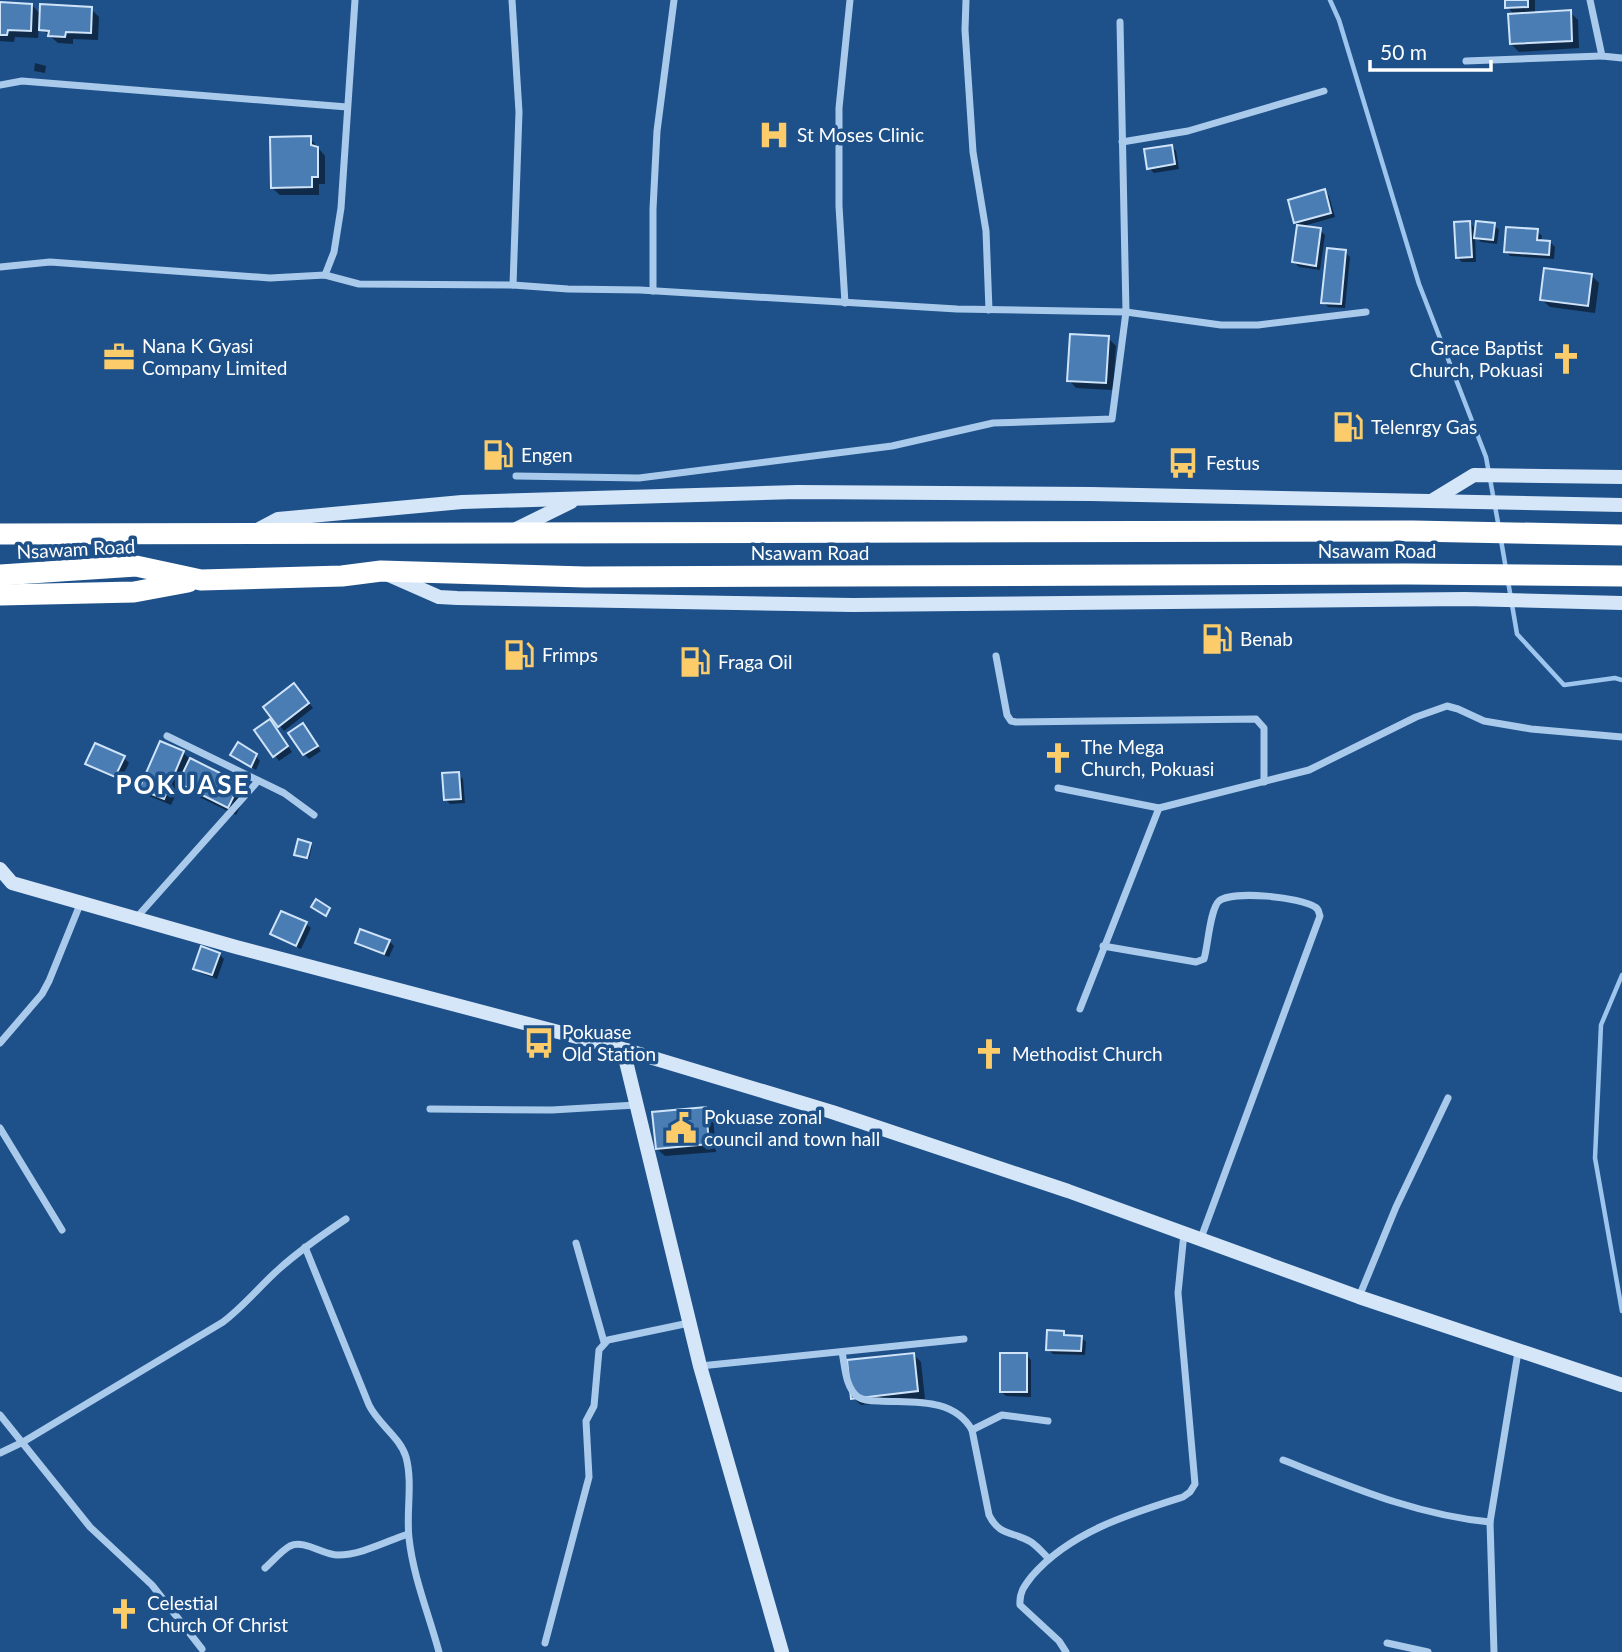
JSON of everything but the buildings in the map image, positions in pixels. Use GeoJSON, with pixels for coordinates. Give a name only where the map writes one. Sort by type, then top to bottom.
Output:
{"type":"FeatureCollection","features":[{"type":"Feature","properties":{"kind":"highway","name":"Nsawam Road"},"geometry":{"type":"LineString","coordinates":[[0,534],[1466,532],[1622,535]]}},
{"type":"Feature","properties":{"kind":"highway","name":"Nsawam Road"},"geometry":{"type":"LineString","coordinates":[[0,575],[136,566],[201,580],[342,576],[381,571],[585,577],[1464,574],[1622,576]]}},
{"type":"Feature","properties":{"kind":"highway"},"geometry":{"type":"LineString","coordinates":[[0,595],[134,592],[201,580]]}},
{"type":"Feature","properties":{"kind":"main road"},"geometry":{"type":"LineString","coordinates":[[1432,500],[1474,475],[1622,477]]}},
{"type":"Feature","properties":{"kind":"main road"},"geometry":{"type":"LineString","coordinates":[[251,533],[278,519],[462,502],[797,492],[1091,494],[1622,505]]}},
{"type":"Feature","properties":{"kind":"main road"},"geometry":{"type":"LineString","coordinates":[[507,533],[575,499]]}},
{"type":"Feature","properties":{"kind":"main road"},"geometry":{"type":"LineString","coordinates":[[381,571],[439,597],[457,598],[853,605],[1465,599],[1622,603]]}},
{"type":"Feature","properties":{"kind":"main road"},"geometry":{"type":"LineString","coordinates":[[0,869],[6,882],[81,901],[236,947],[623,1049],[832,1112],[1068,1191],[1518,1352],[1618,1383]]}},
{"type":"Feature","properties":{"kind":"main road"},"geometry":{"type":"LineString","coordinates":[[623,1049],[700,1366],[782,1652]]}},
{"type":"Feature","properties":{"kind":"street"},"geometry":{"type":"LineString","coordinates":[[325,275],[334,252],[341,208],[355,0]]}},
{"type":"Feature","properties":{"kind":"street"},"geometry":{"type":"LineString","coordinates":[[512,0],[519,111],[513,285]]}},
{"type":"Feature","properties":{"kind":"street"},"geometry":{"type":"LineString","coordinates":[[653,291],[657,131],[674,0]]}},
{"type":"Feature","properties":{"kind":"street"},"geometry":{"type":"LineString","coordinates":[[845,303],[839,205],[839,108],[850,0]]}},
{"type":"Feature","properties":{"kind":"street"},"geometry":{"type":"LineString","coordinates":[[966,0],[965,30],[973,152],[986,231],[989,310]]}},
{"type":"Feature","properties":{"kind":"street"},"geometry":{"type":"LineString","coordinates":[[1590,0],[1602,56]]}},
{"type":"Feature","properties":{"kind":"street"},"geometry":{"type":"LineString","coordinates":[[516,476],[639,478],[892,446],[993,423],[1112,419],[1126,312],[1120,22]]}},
{"type":"Feature","properties":{"kind":"street"},"geometry":{"type":"LineString","coordinates":[[1466,61],[1602,56],[1622,58]]}},
{"type":"Feature","properties":{"kind":"street"},"geometry":{"type":"LineString","coordinates":[[0,85],[22,81],[348,107]]}},
{"type":"Feature","properties":{"kind":"street"},"geometry":{"type":"LineString","coordinates":[[1122,142],[1188,131],[1324,91]]}},
{"type":"Feature","properties":{"kind":"street"},"geometry":{"type":"LineString","coordinates":[[0,267],[50,262],[270,278],[325,275],[359,284],[513,285],[989,310],[1126,312],[1221,325],[1258,325],[1366,312]]}},
{"type":"Feature","properties":{"kind":"street"},"geometry":{"type":"LineString","coordinates":[[996,656],[1007,715],[1011,721],[1256,719],[1264,728],[1264,782]]}},
{"type":"Feature","properties":{"kind":"street"},"geometry":{"type":"LineString","coordinates":[[1058,788],[1159,808],[1309,770],[1416,718],[1447,706],[1484,721],[1549,731],[1622,737]]}},
{"type":"Feature","properties":{"kind":"street"},"geometry":{"type":"LineString","coordinates":[[167,736],[284,793],[314,816]]}},
{"type":"Feature","properties":{"kind":"street"},"geometry":{"type":"LineString","coordinates":[[137,917],[258,781]]}},
{"type":"Feature","properties":{"kind":"street"},"geometry":{"type":"LineString","coordinates":[[1080,1009],[1159,808]]}},
{"type":"Feature","properties":{"kind":"street"},"geometry":{"type":"LineString","coordinates":[[1103,946],[1200,962],[1205,954],[1215,908],[1221,900],[1242,894],[1288,899],[1313,905],[1319,912],[1320,916],[1201,1238]]}},
{"type":"Feature","properties":{"kind":"street"},"geometry":{"type":"LineString","coordinates":[[0,1043],[49,981],[81,901]]}},
{"type":"Feature","properties":{"kind":"street"},"geometry":{"type":"LineString","coordinates":[[1359,1297],[1396,1207],[1448,1098]]}},
{"type":"Feature","properties":{"kind":"street"},"geometry":{"type":"LineString","coordinates":[[430,1109],[552,1110],[636,1105]]}},
{"type":"Feature","properties":{"kind":"street"},"geometry":{"type":"LineString","coordinates":[[0,1128],[62,1230]]}},
{"type":"Feature","properties":{"kind":"street"},"geometry":{"type":"LineString","coordinates":[[0,1453],[23,1442],[223,1322],[305,1247],[346,1219]]}},
{"type":"Feature","properties":{"kind":"street"},"geometry":{"type":"LineString","coordinates":[[1066,1652],[1059,1641],[1020,1605],[1023,1587],[1048,1558],[1094,1530],[1183,1497],[1195,1484],[1178,1293],[1184,1232]]}},
{"type":"Feature","properties":{"kind":"street"},"geometry":{"type":"LineString","coordinates":[[576,1242],[604,1342]]}},
{"type":"Feature","properties":{"kind":"street"},"geometry":{"type":"LineString","coordinates":[[305,1247],[375,1418],[405,1454],[411,1554],[439,1652]]}},
{"type":"Feature","properties":{"kind":"street"},"geometry":{"type":"LineString","coordinates":[[545,1643],[589,1477],[586,1421],[594,1406],[599,1350],[604,1342],[689,1323]]}},
{"type":"Feature","properties":{"kind":"street"},"geometry":{"type":"LineString","coordinates":[[700,1366],[964,1339]]}},
{"type":"Feature","properties":{"kind":"street"},"geometry":{"type":"LineString","coordinates":[[842,1352],[846,1377],[859,1398],[938,1404],[952,1409],[965,1419],[972,1430],[989,1515],[994,1525],[1002,1532],[1033,1544],[1048,1558]]}},
{"type":"Feature","properties":{"kind":"street"},"geometry":{"type":"LineString","coordinates":[[1493,1652],[1490,1522],[1518,1352]]}},
{"type":"Feature","properties":{"kind":"street"},"geometry":{"type":"LineString","coordinates":[[0,1415],[90,1527],[152,1585],[202,1649]]}},
{"type":"Feature","properties":{"kind":"street"},"geometry":{"type":"LineString","coordinates":[[972,1430],[1002,1415],[1048,1421]]}},
{"type":"Feature","properties":{"kind":"street"},"geometry":{"type":"LineString","coordinates":[[1283,1460],[1391,1503],[1463,1520],[1490,1522]]}},
{"type":"Feature","properties":{"kind":"street"},"geometry":{"type":"LineString","coordinates":[[265,1568],[292,1545],[300,1544],[327,1554],[351,1554],[408,1534]]}},
{"type":"Feature","properties":{"kind":"street"},"geometry":{"type":"LineString","coordinates":[[1387,1643],[1428,1652]]}},
{"type":"Feature","properties":{"kind":"waterway"},"geometry":{"type":"LineString","coordinates":[[1330,0],[1339,20],[1419,284],[1486,457],[1499,528]]}},
{"type":"Feature","properties":{"kind":"waterway"},"geometry":{"type":"LineString","coordinates":[[1501,540],[1506,569]]}},
{"type":"Feature","properties":{"kind":"waterway"},"geometry":{"type":"LineString","coordinates":[[1508,581],[1517,634],[1564,685],[1615,678],[1622,680]]}},
{"type":"Feature","properties":{"kind":"waterway"},"geometry":{"type":"LineString","coordinates":[[1622,975],[1601,1025],[1595,1158],[1622,1311]]}},
{"type":"Feature","properties":{"kind":"place","name":"St Moses Clinic"},"geometry":{"type":"Point","coordinates":[774,135]}},
{"type":"Feature","properties":{"kind":"place","name":"Nana K Gyasi Company Limited"},"geometry":{"type":"Point","coordinates":[119,357]}},
{"type":"Feature","properties":{"kind":"place","name":"Grace Baptist Church, Pokuasi"},"geometry":{"type":"Point","coordinates":[1566,359]}},
{"type":"Feature","properties":{"kind":"place","name":"Telenrgy Gas"},"geometry":{"type":"Point","coordinates":[1348,427]}},
{"type":"Feature","properties":{"kind":"place","name":"Engen"},"geometry":{"type":"Point","coordinates":[498,455]}},
{"type":"Feature","properties":{"kind":"place","name":"Festus"},"geometry":{"type":"Point","coordinates":[1183,463]}},
{"type":"Feature","properties":{"kind":"place","name":"Benab"},"geometry":{"type":"Point","coordinates":[1217,639]}},
{"type":"Feature","properties":{"kind":"place","name":"Frimps"},"geometry":{"type":"Point","coordinates":[519,655]}},
{"type":"Feature","properties":{"kind":"place","name":"Fraga Oil"},"geometry":{"type":"Point","coordinates":[695,662]}},
{"type":"Feature","properties":{"kind":"place","name":"The Mega Church, Pokuasi"},"geometry":{"type":"Point","coordinates":[1058,758]}},
{"type":"Feature","properties":{"kind":"place","name":"Pokuase Old Station"},"geometry":{"type":"Point","coordinates":[539,1043]}},
{"type":"Feature","properties":{"kind":"place","name":"Methodist Church"},"geometry":{"type":"Point","coordinates":[989,1054]}},
{"type":"Feature","properties":{"kind":"place","name":"Pokuase zonal council and town hall"},"geometry":{"type":"Point","coordinates":[681,1128]}},
{"type":"Feature","properties":{"kind":"place","name":"Celestial Church Of Christ"},"geometry":{"type":"Point","coordinates":[124,1614]}},
{"type":"Feature","properties":{"kind":"district","name":"POKUASE"},"geometry":{"type":"Point","coordinates":[183,785]}}]}
